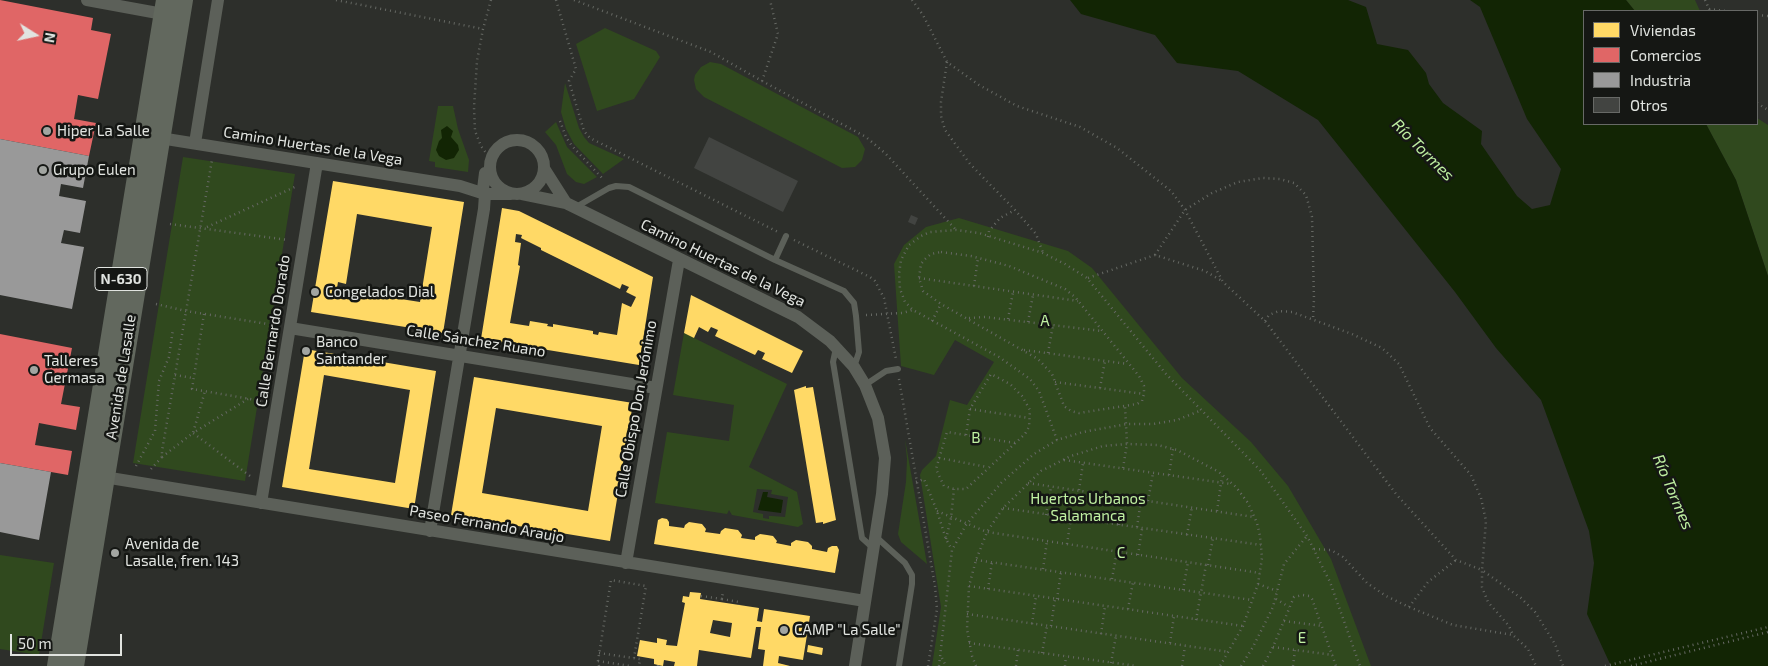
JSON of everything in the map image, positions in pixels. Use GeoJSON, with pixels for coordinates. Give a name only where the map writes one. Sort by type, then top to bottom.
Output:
{"type":"FeatureCollection","features":[{"type":"Feature","properties":{"kind":"highway","name":"Avenida de Lasalle"},"geometry":{"type":"LineString","coordinates":[[74,666],[183,0]]}},
{"type":"Feature","properties":{"kind":"highway","name":"Avenida de Lasalle"},"geometry":{"type":"LineString","coordinates":[[57,666],[165,7]]}},
{"type":"Feature","properties":{"kind":"street"},"geometry":{"type":"LineString","coordinates":[[88,0],[165,7]]}},
{"type":"Feature","properties":{"kind":"street"},"geometry":{"type":"LineString","coordinates":[[195,143],[218,0]]}},
{"type":"Feature","properties":{"kind":"street","name":"Camino Huertas de la Vega"},"geometry":{"type":"LineString","coordinates":[[160,138],[460,186],[485,194],[517,194],[571,205],[679,260],[798,317],[836,346],[854,367],[878,418],[884,458],[882,494],[855,666]]}},
{"type":"Feature","properties":{"kind":"street"},"geometry":{"type":"LineString","coordinates":[[460,186],[472,184],[480,179],[496,150],[510,140],[528,142],[535,146],[541,153],[545,170],[537,186],[517,194],[500,188],[496,184],[490,173],[489,164]]}},
{"type":"Feature","properties":{"kind":"street","name":"Calle Bernardo Dorado"},"geometry":{"type":"LineString","coordinates":[[261,503],[317,163]]}},
{"type":"Feature","properties":{"kind":"street"},"geometry":{"type":"LineString","coordinates":[[430,531],[484,209],[485,194],[483,189],[489,164]]}},
{"type":"Feature","properties":{"kind":"street"},"geometry":{"type":"LineString","coordinates":[[545,170],[571,205]]}},
{"type":"Feature","properties":{"kind":"street","name":"Calle Obispo Don Jerónimo"},"geometry":{"type":"LineString","coordinates":[[626,563],[679,260]]}},
{"type":"Feature","properties":{"kind":"street","name":"Calle Sánchez Ruano"},"geometry":{"type":"LineString","coordinates":[[290,328],[656,388]]}},
{"type":"Feature","properties":{"kind":"street","name":"Paseo Fernando Araujo"},"geometry":{"type":"LineString","coordinates":[[104,477],[865,601]]}},
{"type":"Feature","properties":{"kind":"lane"},"geometry":{"type":"LineString","coordinates":[[571,205],[609,188],[616,186],[629,187],[775,260],[836,287],[850,296],[854,303],[859,352],[854,367]]}},
{"type":"Feature","properties":{"kind":"lane"},"geometry":{"type":"LineString","coordinates":[[775,260],[786,236]]}},
{"type":"Feature","properties":{"kind":"lane"},"geometry":{"type":"LineString","coordinates":[[836,346],[833,362],[862,538],[874,542],[905,563],[912,575],[899,666]]}},
{"type":"Feature","properties":{"kind":"lane"},"geometry":{"type":"LineString","coordinates":[[864,385],[886,371],[898,369]]}},
{"type":"Feature","properties":{"kind":"path"},"geometry":{"type":"LineString","coordinates":[[336,0],[483,29]]}},
{"type":"Feature","properties":{"kind":"path"},"geometry":{"type":"LineString","coordinates":[[489,164],[475,131],[474,107],[477,62],[491,0]]}},
{"type":"Feature","properties":{"kind":"path"},"geometry":{"type":"LineString","coordinates":[[556,0],[576,69],[569,81]]}},
{"type":"Feature","properties":{"kind":"path"},"geometry":{"type":"LineString","coordinates":[[574,0],[711,52],[866,137],[886,154],[956,230]]}},
{"type":"Feature","properties":{"kind":"path"},"geometry":{"type":"LineString","coordinates":[[762,81],[778,34],[770,0]]}},
{"type":"Feature","properties":{"kind":"path"},"geometry":{"type":"LineString","coordinates":[[912,0],[923,15],[947,62],[979,85],[1016,106],[1080,127],[1117,148],[1171,190],[1185,210],[1223,282]]}},
{"type":"Feature","properties":{"kind":"path"},"geometry":{"type":"LineString","coordinates":[[1705,0],[1710,10]]}},
{"type":"Feature","properties":{"kind":"path"},"geometry":{"type":"LineString","coordinates":[[947,62],[940,102],[941,116],[946,130],[970,164],[1016,210],[1036,234],[1043,253]]}},
{"type":"Feature","properties":{"kind":"path"},"geometry":{"type":"LineString","coordinates":[[560,121],[566,137],[572,146],[604,180]]}},
{"type":"Feature","properties":{"kind":"path"},"geometry":{"type":"LineString","coordinates":[[162,456],[213,159]]}},
{"type":"Feature","properties":{"kind":"path"},"geometry":{"type":"LineString","coordinates":[[1156,256],[1185,210],[1212,193],[1238,182],[1263,178],[1294,184],[1306,194],[1312,217],[1313,319]]}},
{"type":"Feature","properties":{"kind":"path"},"geometry":{"type":"LineString","coordinates":[[206,228],[296,186]]}},
{"type":"Feature","properties":{"kind":"path"},"geometry":{"type":"LineString","coordinates":[[988,237],[990,231],[1000,218],[1016,210]]}},
{"type":"Feature","properties":{"kind":"path"},"geometry":{"type":"LineString","coordinates":[[170,224],[288,240]]}},
{"type":"Feature","properties":{"kind":"path"},"geometry":{"type":"LineString","coordinates":[[1056,440],[1039,391],[1030,379],[999,358],[913,310],[905,302],[900,289],[902,260],[909,246],[921,236],[930,232],[956,230],[979,234],[1043,253],[1087,278],[1166,374],[1260,470],[1307,536],[1330,582],[1360,666]]}},
{"type":"Feature","properties":{"kind":"path"},"geometry":{"type":"LineString","coordinates":[[941,252],[978,258],[1009,266],[1065,289],[1079,301],[1141,381],[1144,386],[1142,401],[1137,404],[1079,413],[1072,411],[1064,406],[1052,374],[1038,359],[941,304],[923,291],[919,278],[921,264],[931,254],[941,252]]}},
{"type":"Feature","properties":{"kind":"path"},"geometry":{"type":"LineString","coordinates":[[1087,278],[1156,256],[1205,271],[1223,282],[1264,321],[1396,494],[1456,560],[1482,570],[1521,598],[1535,612],[1555,644],[1563,666]]}},
{"type":"Feature","properties":{"kind":"path"},"geometry":{"type":"LineString","coordinates":[[974,286],[978,258]]}},
{"type":"Feature","properties":{"kind":"path"},"geometry":{"type":"LineString","coordinates":[[919,278],[1079,301]]}},
{"type":"Feature","properties":{"kind":"path"},"geometry":{"type":"LineString","coordinates":[[1008,319],[1013,292]]}},
{"type":"Feature","properties":{"kind":"path"},"geometry":{"type":"LineString","coordinates":[[1028,322],[1033,294]]}},
{"type":"Feature","properties":{"kind":"path"},"geometry":{"type":"LineString","coordinates":[[156,304],[186,311],[274,325]]}},
{"type":"Feature","properties":{"kind":"path"},"geometry":{"type":"LineString","coordinates":[[932,321],[941,304]]}},
{"type":"Feature","properties":{"kind":"path"},"geometry":{"type":"LineString","coordinates":[[866,315],[902,313],[913,310]]}},
{"type":"Feature","properties":{"kind":"path"},"geometry":{"type":"LineString","coordinates":[[1264,321],[1269,315],[1278,311],[1292,312],[1352,334],[1382,348],[1399,364],[1430,428],[1471,475],[1481,498],[1486,521],[1482,587],[1488,602],[1509,626],[1513,635],[1528,649],[1536,666]]}},
{"type":"Feature","properties":{"kind":"path"},"geometry":{"type":"LineString","coordinates":[[204,314],[192,389],[262,400]]}},
{"type":"Feature","properties":{"kind":"path"},"geometry":{"type":"LineString","coordinates":[[967,318],[985,316],[1103,331]]}},
{"type":"Feature","properties":{"kind":"path"},"geometry":{"type":"LineString","coordinates":[[1048,353],[1052,325]]}},
{"type":"Feature","properties":{"kind":"path"},"geometry":{"type":"LineString","coordinates":[[136,466],[155,431],[159,382],[169,357],[173,329]]}},
{"type":"Feature","properties":{"kind":"path"},"geometry":{"type":"LineString","coordinates":[[1021,349],[1129,364]]}},
{"type":"Feature","properties":{"kind":"path"},"geometry":{"type":"LineString","coordinates":[[1100,388],[1105,361]]}},
{"type":"Feature","properties":{"kind":"path"},"geometry":{"type":"LineString","coordinates":[[966,435],[970,409],[991,374],[1010,384],[1022,396],[1030,410],[1029,427],[1025,434],[966,488],[954,489],[944,486],[936,468],[948,432],[966,435],[1015,443]]}},
{"type":"Feature","properties":{"kind":"path"},"geometry":{"type":"LineString","coordinates":[[175,375],[194,378]]}},
{"type":"Feature","properties":{"kind":"path"},"geometry":{"type":"LineString","coordinates":[[1055,382],[1144,394]]}},
{"type":"Feature","properties":{"kind":"path"},"geometry":{"type":"LineString","coordinates":[[193,433],[205,391]]}},
{"type":"Feature","properties":{"kind":"path"},"geometry":{"type":"LineString","coordinates":[[151,469],[162,456],[193,433],[249,398]]}},
{"type":"Feature","properties":{"kind":"path"},"geometry":{"type":"LineString","coordinates":[[1122,468],[1127,444],[1125,406]]}},
{"type":"Feature","properties":{"kind":"path"},"geometry":{"type":"LineString","coordinates":[[970,409],[1029,418]]}},
{"type":"Feature","properties":{"kind":"path"},"geometry":{"type":"LineString","coordinates":[[939,666],[952,550],[966,524],[1001,483],[1034,454],[1056,440],[1083,432],[1127,424],[1153,424],[1177,420],[1202,410]]}},
{"type":"Feature","properties":{"kind":"path"},"geometry":{"type":"LineString","coordinates":[[193,433],[250,476]]}},
{"type":"Feature","properties":{"kind":"path"},"geometry":{"type":"LineString","coordinates":[[976,666],[969,643],[967,614],[969,586],[986,532],[1003,508],[1041,471],[1071,456],[1103,446],[1127,444],[1158,445],[1173,449],[1198,460],[1233,484],[1248,503],[1257,523],[1261,545],[1258,584],[1243,626],[1220,666]]}},
{"type":"Feature","properties":{"kind":"path"},"geometry":{"type":"LineString","coordinates":[[1169,475],[1173,449]]}},
{"type":"Feature","properties":{"kind":"path"},"geometry":{"type":"LineString","coordinates":[[939,458],[988,467]]}},
{"type":"Feature","properties":{"kind":"path"},"geometry":{"type":"LineString","coordinates":[[1063,460],[1233,484]]}},
{"type":"Feature","properties":{"kind":"path"},"geometry":{"type":"LineString","coordinates":[[1079,490],[1083,463]]}},
{"type":"Feature","properties":{"kind":"path"},"geometry":{"type":"LineString","coordinates":[[1148,501],[1153,473]]}},
{"type":"Feature","properties":{"kind":"path"},"geometry":{"type":"LineString","coordinates":[[1217,511],[1222,475]]}},
{"type":"Feature","properties":{"kind":"path"},"geometry":{"type":"LineString","coordinates":[[916,482],[924,479],[946,539],[952,550]]}},
{"type":"Feature","properties":{"kind":"path"},"geometry":{"type":"LineString","coordinates":[[1028,483],[1254,517]]}},
{"type":"Feature","properties":{"kind":"path"},"geometry":{"type":"LineString","coordinates":[[1046,515],[1052,486]]}},
{"type":"Feature","properties":{"kind":"path"},"geometry":{"type":"LineString","coordinates":[[946,539],[951,518],[954,489]]}},
{"type":"Feature","properties":{"kind":"path"},"geometry":{"type":"LineString","coordinates":[[1119,525],[1123,497]]}},
{"type":"Feature","properties":{"kind":"path"},"geometry":{"type":"LineString","coordinates":[[1137,528],[1141,500]]}},
{"type":"Feature","properties":{"kind":"path"},"geometry":{"type":"LineString","coordinates":[[1187,535],[1192,507]]}},
{"type":"Feature","properties":{"kind":"path"},"geometry":{"type":"LineString","coordinates":[[1003,508],[1261,545]]}},
{"type":"Feature","properties":{"kind":"path"},"geometry":{"type":"LineString","coordinates":[[937,511],[986,532],[1260,573]]}},
{"type":"Feature","properties":{"kind":"path"},"geometry":{"type":"LineString","coordinates":[[1067,544],[1071,518]]}},
{"type":"Feature","properties":{"kind":"path"},"geometry":{"type":"LineString","coordinates":[[1138,555],[1143,528]]}},
{"type":"Feature","properties":{"kind":"path"},"geometry":{"type":"LineString","coordinates":[[1240,666],[1253,647],[1276,599],[1284,564],[1307,536]]}},
{"type":"Feature","properties":{"kind":"path"},"geometry":{"type":"LineString","coordinates":[[1196,620],[1213,538]]}},
{"type":"Feature","properties":{"kind":"path"},"geometry":{"type":"LineString","coordinates":[[1043,569],[1047,541]]}},
{"type":"Feature","properties":{"kind":"path"},"geometry":{"type":"LineString","coordinates":[[1314,549],[1331,550],[1343,557],[1367,582],[1386,596],[1410,608],[1458,626],[1513,635]]}},
{"type":"Feature","properties":{"kind":"path"},"geometry":{"type":"LineString","coordinates":[[1112,579],[1117,552]]}},
{"type":"Feature","properties":{"kind":"path"},"geometry":{"type":"LineString","coordinates":[[976,560],[1252,600]]}},
{"type":"Feature","properties":{"kind":"path"},"geometry":{"type":"LineString","coordinates":[[1410,608],[1428,582],[1456,560]]}},
{"type":"Feature","properties":{"kind":"path"},"geometry":{"type":"LineString","coordinates":[[988,588],[992,562]]}},
{"type":"Feature","properties":{"kind":"path"},"geometry":{"type":"LineString","coordinates":[[1183,590],[1188,562]]}},
{"type":"Feature","properties":{"kind":"path"},"geometry":{"type":"LineString","coordinates":[[1051,626],[1061,572]]}},
{"type":"Feature","properties":{"kind":"path"},"geometry":{"type":"LineString","coordinates":[[598,666],[611,580],[646,586],[634,658]]}},
{"type":"Feature","properties":{"kind":"path"},"geometry":{"type":"LineString","coordinates":[[1128,609],[1133,582]]}},
{"type":"Feature","properties":{"kind":"path"},"geometry":{"type":"LineString","coordinates":[[1258,584],[1277,591]]}},
{"type":"Feature","properties":{"kind":"path"},"geometry":{"type":"LineString","coordinates":[[969,586],[1243,626]]}},
{"type":"Feature","properties":{"kind":"path"},"geometry":{"type":"LineString","coordinates":[[722,599],[723,592]]}},
{"type":"Feature","properties":{"kind":"path"},"geometry":{"type":"LineString","coordinates":[[1263,666],[1273,648],[1294,597],[1304,595],[1312,599],[1336,666]]}},
{"type":"Feature","properties":{"kind":"path"},"geometry":{"type":"LineString","coordinates":[[700,596],[739,602],[739,605]]}},
{"type":"Feature","properties":{"kind":"path"},"geometry":{"type":"LineString","coordinates":[[1032,624],[1036,596]]}},
{"type":"Feature","properties":{"kind":"path"},"geometry":{"type":"LineString","coordinates":[[1276,599],[1290,607]]}},
{"type":"Feature","properties":{"kind":"path"},"geometry":{"type":"LineString","coordinates":[[1101,634],[1105,606]]}},
{"type":"Feature","properties":{"kind":"path"},"geometry":{"type":"LineString","coordinates":[[967,614],[1229,652]]}},
{"type":"Feature","properties":{"kind":"path"},"geometry":{"type":"LineString","coordinates":[[1170,643],[1174,616]]}},
{"type":"Feature","properties":{"kind":"path"},"geometry":{"type":"LineString","coordinates":[[1284,621],[1323,626]]}},
{"type":"Feature","properties":{"kind":"path"},"geometry":{"type":"LineString","coordinates":[[1042,653],[1047,626]]}},
{"type":"Feature","properties":{"kind":"path"},"geometry":{"type":"LineString","coordinates":[[1605,666],[1768,627]]}},
{"type":"Feature","properties":{"kind":"path"},"geometry":{"type":"LineString","coordinates":[[1631,666],[1768,632]]}},
{"type":"Feature","properties":{"kind":"path"},"geometry":{"type":"LineString","coordinates":[[1113,664],[1116,636]]}},
{"type":"Feature","properties":{"kind":"path"},"geometry":{"type":"LineString","coordinates":[[969,643],[1137,666]]}},
{"type":"Feature","properties":{"kind":"path"},"geometry":{"type":"LineString","coordinates":[[1182,666],[1185,646]]}},
{"type":"Feature","properties":{"kind":"path"},"geometry":{"type":"LineString","coordinates":[[1273,648],[1333,655]]}},
{"type":"Feature","properties":{"kind":"path"},"geometry":{"type":"LineString","coordinates":[[1016,666],[1018,650]]}},
{"type":"Feature","properties":{"kind":"path"},"geometry":{"type":"LineString","coordinates":[[1293,666],[1295,650]]}},
{"type":"Feature","properties":{"kind":"path"},"geometry":{"type":"LineString","coordinates":[[599,653],[640,659],[639,666]]}},
{"type":"Feature","properties":{"kind":"path"},"geometry":{"type":"LineString","coordinates":[[941,656],[946,666]]}},
{"type":"Feature","properties":{"kind":"path"},"geometry":{"type":"LineString","coordinates":[[1065,666],[1066,656]]}},
{"type":"Feature","properties":{"kind":"path"},"geometry":{"type":"LineString","coordinates":[[598,661],[630,666]]}},
{"type":"Feature","properties":{"kind":"green space"},"geometry":{"type":"Polygon","coordinates":[[[1626,0],[1695,0],[1700,10],[1634,10],[1626,0]]]}},
{"type":"Feature","properties":{"kind":"green space"},"geometry":{"type":"Polygon","coordinates":[[[605,28],[656,51],[660,57],[634,99],[597,111],[576,44],[605,28]]]}},
{"type":"Feature","properties":{"kind":"green space"},"geometry":{"type":"Polygon","coordinates":[[[710,62],[721,64],[858,137],[865,149],[862,160],[855,167],[842,168],[704,97],[696,89],[694,80],[701,67],[710,62]]]}},
{"type":"Feature","properties":{"kind":"green space"},"geometry":{"type":"Polygon","coordinates":[[[565,83],[579,128],[584,137],[589,143],[624,159],[603,174],[574,144],[566,129],[561,112],[565,83]]]}},
{"type":"Feature","properties":{"kind":"green space"},"geometry":{"type":"Polygon","coordinates":[[[438,106],[453,106],[458,129],[469,160],[468,172],[435,167],[435,162],[429,161],[438,106]]]}},
{"type":"Feature","properties":{"kind":"green space"},"geometry":{"type":"Polygon","coordinates":[[[1758,119],[1768,125],[1768,276],[1736,180],[1707,125],[1758,125],[1758,119]]]}},
{"type":"Feature","properties":{"kind":"green space"},"geometry":{"type":"Polygon","coordinates":[[[556,122],[567,147],[597,177],[584,184],[576,182],[567,174],[556,145],[545,132],[556,122]]]}},
{"type":"Feature","properties":{"kind":"green space"},"geometry":{"type":"Polygon","coordinates":[[[183,157],[295,174],[245,481],[133,463],[183,157]]]}},
{"type":"Feature","properties":{"kind":"green space","name":"Huertos Urbanos Salamanca"},"geometry":{"type":"Polygon","coordinates":[[[959,218],[1068,251],[1092,268],[1182,378],[1251,442],[1288,486],[1331,559],[1371,666],[932,666],[941,607],[920,475],[922,470],[936,456],[950,400],[967,405],[994,362],[955,340],[934,375],[901,366],[894,264],[904,245],[926,227],[959,218]]]}},
{"type":"Feature","properties":{"kind":"green space"},"geometry":{"type":"Polygon","coordinates":[[[684,333],[787,384],[749,467],[797,492],[803,524],[798,527],[732,515],[729,510],[727,514],[655,503],[667,432],[729,441],[734,405],[673,395],[684,333]],[[757,489],[753,512],[763,514],[763,518],[769,519],[769,516],[785,517],[788,497],[771,494],[772,490],[757,489]]]}},
{"type":"Feature","properties":{"kind":"green space"},"geometry":{"type":"Polygon","coordinates":[[[905,439],[927,564],[901,542],[898,534],[906,482],[907,459],[905,439]]]}},
{"type":"Feature","properties":{"kind":"green space"},"geometry":{"type":"Polygon","coordinates":[[[0,555],[54,563],[39,655],[0,649],[0,555]]]}},
{"type":"Feature","properties":{"kind":"water","name":"Río Tormes"},"geometry":{"type":"Polygon","coordinates":[[[1070,0],[1348,0],[1366,7],[1377,44],[1408,50],[1426,73],[1429,84],[1443,103],[1482,131],[1481,144],[1517,196],[1532,209],[1550,205],[1561,169],[1527,119],[1480,7],[1470,0],[1626,0],[1634,10],[1583,10],[1583,125],[1707,125],[1736,180],[1768,276],[1768,666],[1611,666],[1587,614],[1594,563],[1589,531],[1541,400],[1496,348],[1455,292],[1318,120],[1238,71],[1177,63],[1155,35],[1081,14],[1070,0]]]}},
{"type":"Feature","properties":{"kind":"water"},"geometry":{"type":"Polygon","coordinates":[[[447,126],[453,131],[451,137],[458,145],[459,150],[454,158],[446,160],[439,156],[436,150],[442,138],[441,130],[447,126]]]}},
{"type":"Feature","properties":{"kind":"water"},"geometry":{"type":"Polygon","coordinates":[[[763,492],[768,492],[767,497],[783,500],[781,513],[758,510],[763,492]]]}},
{"type":"Feature","properties":{"kind":"building: Viviendas"},"geometry":{"type":"Polygon","coordinates":[[[333,181],[464,202],[443,333],[311,312],[333,181]],[[357,214],[346,284],[338,282],[336,294],[342,295],[343,290],[420,302],[432,227],[357,214]]]}},
{"type":"Feature","properties":{"kind":"building: Viviendas"},"geometry":{"type":"Polygon","coordinates":[[[502,208],[519,211],[653,277],[639,365],[481,339],[502,208]],[[516,234],[515,242],[521,243],[518,265],[520,266],[510,323],[529,326],[530,321],[548,324],[547,326],[553,327],[553,324],[593,331],[593,334],[598,335],[599,332],[617,335],[622,303],[631,307],[636,297],[626,292],[629,287],[622,284],[620,289],[541,250],[541,248],[521,238],[522,235],[516,234]]]}},
{"type":"Feature","properties":{"kind":"building: Viviendas"},"geometry":{"type":"Polygon","coordinates":[[[691,295],[803,351],[792,373],[762,359],[765,353],[758,350],[755,355],[715,336],[718,330],[711,327],[708,332],[699,327],[694,338],[684,333],[691,295]]]}},
{"type":"Feature","properties":{"kind":"building: Viviendas"},"geometry":{"type":"Polygon","coordinates":[[[305,349],[436,371],[414,509],[282,487],[305,349]],[[324,375],[309,469],[395,483],[410,390],[324,375]]]}},
{"type":"Feature","properties":{"kind":"building: Viviendas"},"geometry":{"type":"Polygon","coordinates":[[[474,377],[633,403],[610,541],[451,515],[474,377]],[[496,408],[482,493],[588,511],[602,426],[496,408]]]}},
{"type":"Feature","properties":{"kind":"building: Viviendas"},"geometry":{"type":"Polygon","coordinates":[[[806,386],[806,388],[813,387],[836,520],[823,524],[823,522],[816,523],[794,390],[806,386]]]}},
{"type":"Feature","properties":{"kind":"building: Viviendas"},"geometry":{"type":"Polygon","coordinates":[[[662,518],[667,519],[669,526],[684,528],[689,522],[702,524],[706,529],[705,532],[720,534],[725,528],[738,530],[742,535],[741,538],[755,540],[755,537],[760,534],[767,535],[773,536],[777,541],[776,543],[791,546],[791,543],[796,540],[808,542],[812,549],[827,552],[828,548],[837,546],[839,550],[835,573],[654,544],[658,520],[662,518]]]}},
{"type":"Feature","properties":{"kind":"building: Viviendas","name":"CAMP \"La Salle\""},"geometry":{"type":"Polygon","coordinates":[[[690,592],[701,593],[700,599],[759,608],[757,621],[762,622],[764,609],[810,616],[803,660],[779,656],[778,663],[790,666],[763,666],[765,650],[758,649],[761,627],[756,627],[751,658],[699,650],[697,666],[674,666],[675,662],[664,660],[663,666],[654,664],[654,659],[637,656],[640,640],[657,643],[657,638],[667,640],[666,645],[677,646],[685,603],[682,602],[683,596],[689,597],[690,592]],[[713,620],[710,633],[730,637],[732,623],[713,620]]]}},
{"type":"Feature","properties":{"kind":"building: Viviendas"},"geometry":{"type":"Polygon","coordinates":[[[808,645],[823,648],[822,655],[807,652],[808,645]]]}},
{"type":"Feature","properties":{"kind":"building: Comercios"},"geometry":{"type":"Polygon","coordinates":[[[0,0],[93,18],[91,30],[111,34],[98,99],[78,95],[74,119],[96,123],[89,156],[0,139],[0,0]]]}},
{"type":"Feature","properties":{"kind":"building: Comercios"},"geometry":{"type":"Polygon","coordinates":[[[0,334],[72,348],[61,404],[80,407],[76,430],[39,423],[35,445],[72,451],[68,475],[0,463],[0,334]]]}},
{"type":"Feature","properties":{"kind":"building: Industria"},"geometry":{"type":"Polygon","coordinates":[[[0,139],[89,156],[83,188],[61,184],[59,196],[86,201],[80,233],[64,230],[61,243],[84,247],[72,309],[0,295],[0,139]]]}},
{"type":"Feature","properties":{"kind":"building: Industria"},"geometry":{"type":"Polygon","coordinates":[[[0,463],[51,472],[39,540],[0,532],[0,463]]]}},
{"type":"Feature","properties":{"kind":"building: Otros"},"geometry":{"type":"Polygon","coordinates":[[[709,137],[798,181],[783,212],[694,168],[709,137]]]}},
{"type":"Feature","properties":{"kind":"building: Otros"},"geometry":{"type":"Polygon","coordinates":[[[911,215],[918,218],[915,225],[908,222],[911,215]]]}},
{"type":"Feature","properties":{"kind":"place","name":"Hiper La Salle"},"geometry":{"type":"Point","coordinates":[47,131]}},
{"type":"Feature","properties":{"kind":"place","name":"Grupo Eulen"},"geometry":{"type":"Point","coordinates":[43,170]}},
{"type":"Feature","properties":{"kind":"place","name":"Congelados Dial"},"geometry":{"type":"Point","coordinates":[315,292]}},
{"type":"Feature","properties":{"kind":"place","name":"Banco Santander"},"geometry":{"type":"Point","coordinates":[306,351]}},
{"type":"Feature","properties":{"kind":"place","name":"Talleres Germasa"},"geometry":{"type":"Point","coordinates":[34,370]}},
{"type":"Feature","properties":{"kind":"place","name":"Avenida de Lasalle, fren. 143"},"geometry":{"type":"Point","coordinates":[115,553]}},
{"type":"Feature","properties":{"kind":"place","name":"CAMP \"La Salle\""},"geometry":{"type":"Point","coordinates":[784,630]}},
{"type":"Feature","properties":{"kind":"park label","name":"A"},"geometry":{"type":"Point","coordinates":[1045,321]}},
{"type":"Feature","properties":{"kind":"park label","name":"B"},"geometry":{"type":"Point","coordinates":[976,438]}},
{"type":"Feature","properties":{"kind":"park label","name":"C"},"geometry":{"type":"Point","coordinates":[1121,553]}},
{"type":"Feature","properties":{"kind":"park label","name":"E"},"geometry":{"type":"Point","coordinates":[1302,638]}}]}
